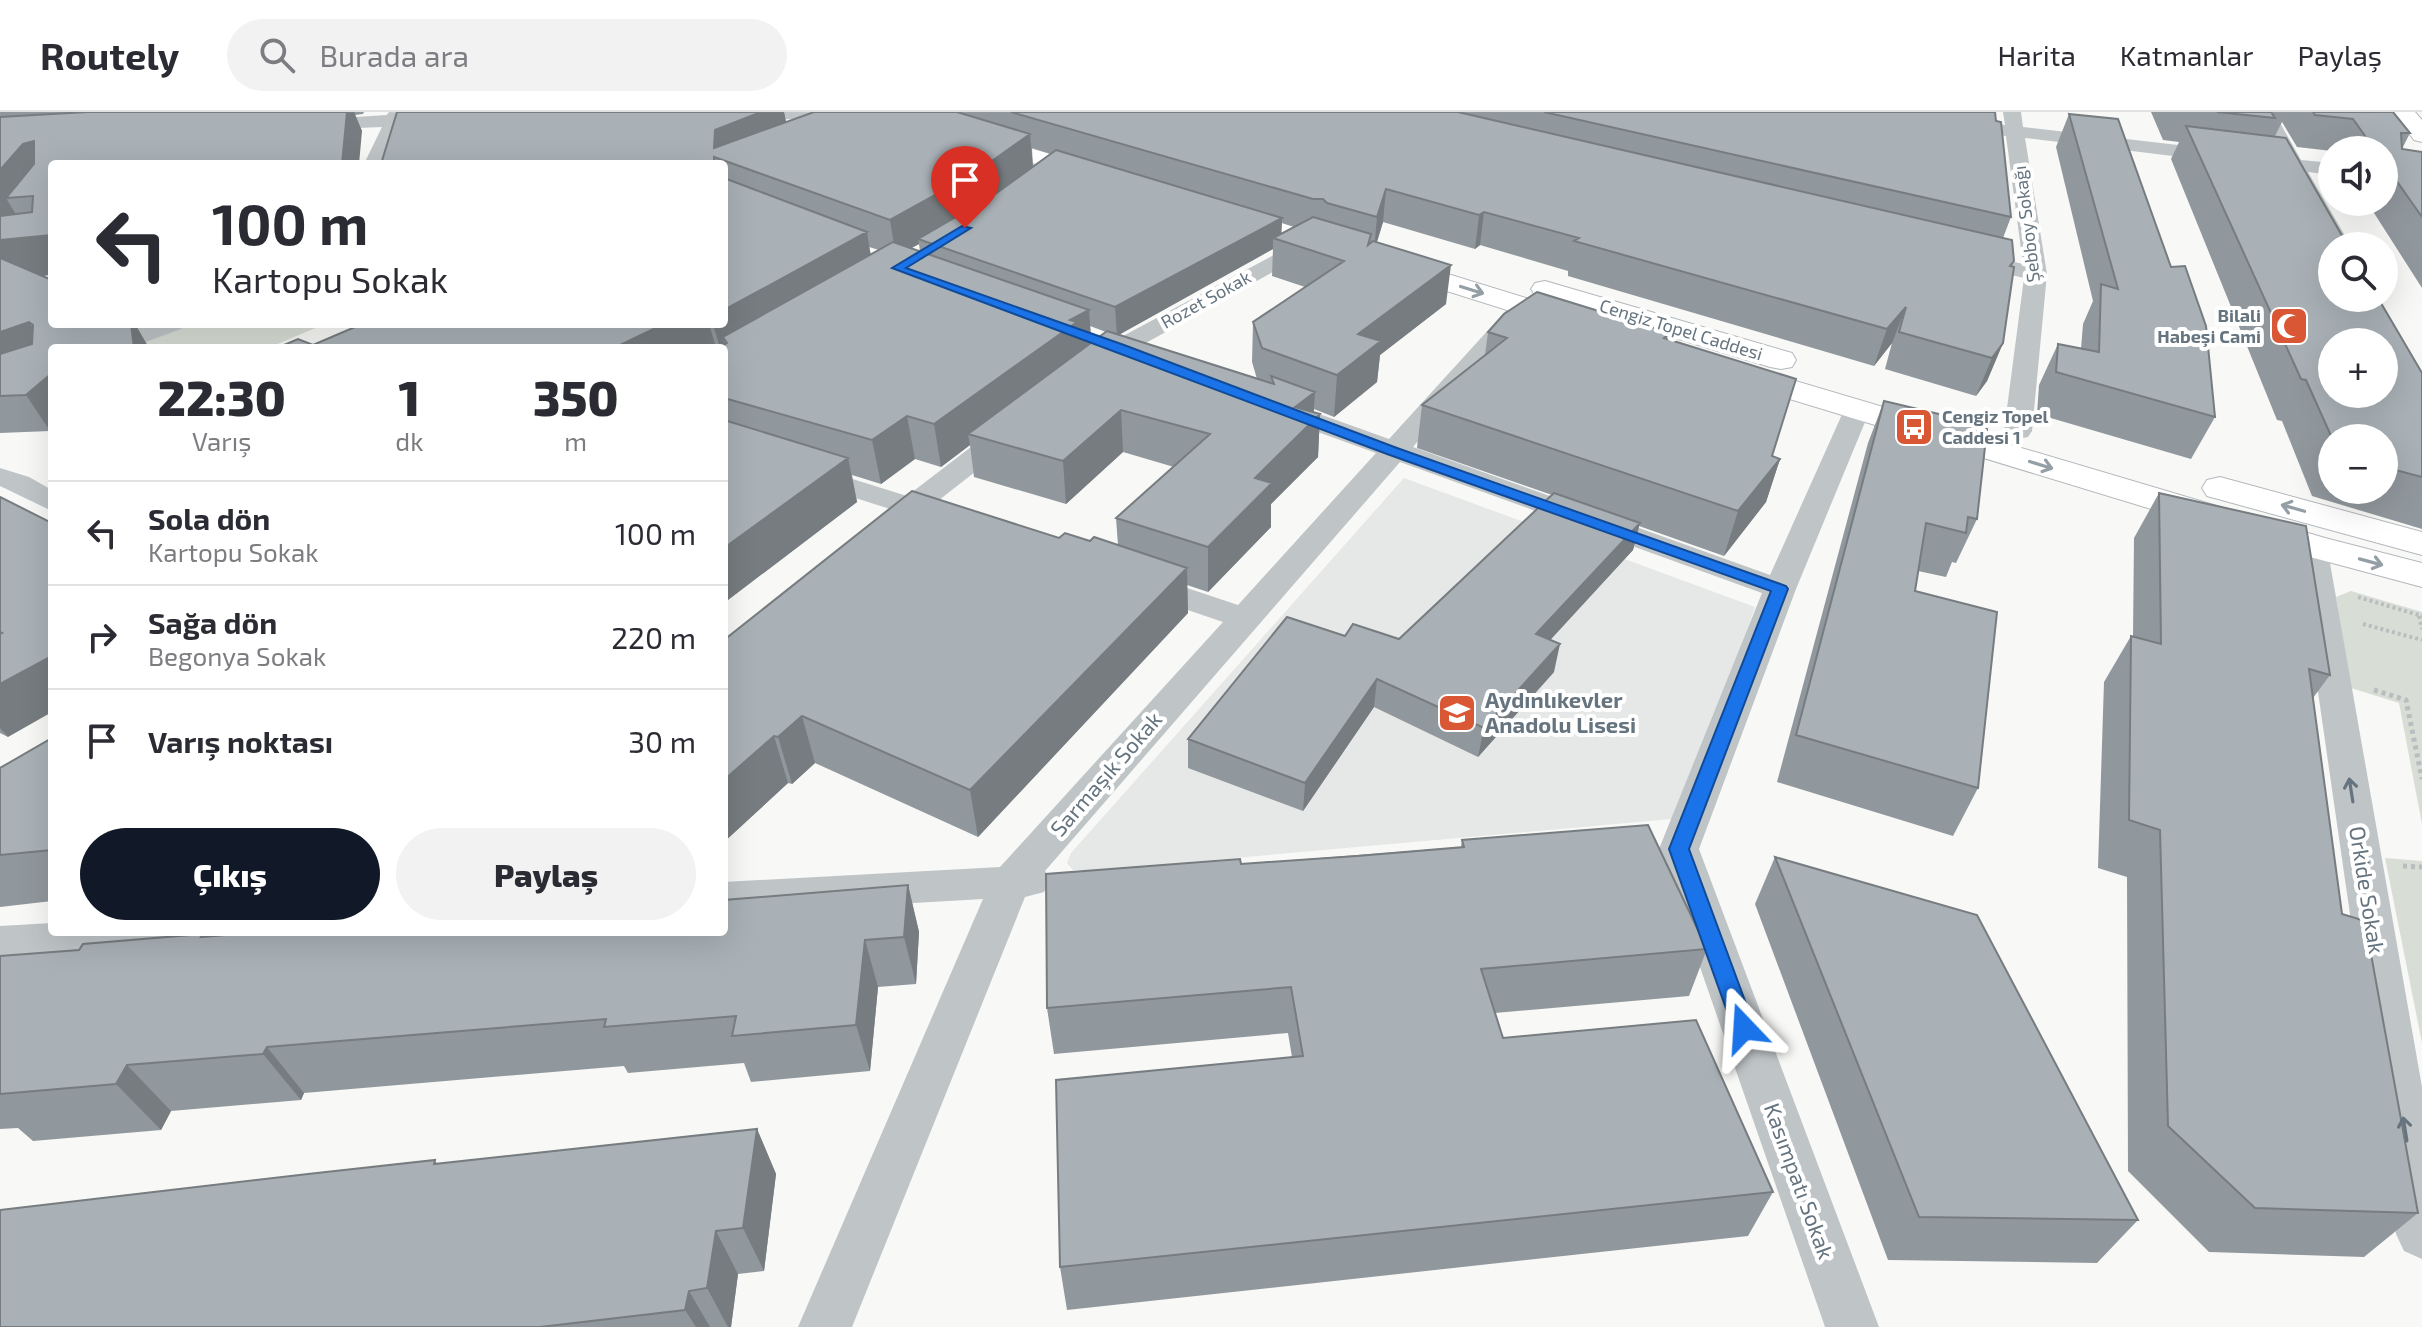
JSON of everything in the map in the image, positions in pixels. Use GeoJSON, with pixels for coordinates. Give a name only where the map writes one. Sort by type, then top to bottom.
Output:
{"type":"FeatureCollection","features":[{"type":"Feature","properties":{"kind":"main road"},"geometry":{"type":"LineString","coordinates":[[2404,112],[2422,135]]}},
{"type":"Feature","properties":{"kind":"main road"},"geometry":{"type":"LineString","coordinates":[[955,124],[1126,174],[1045,172],[955,124]]}},
{"type":"Feature","properties":{"kind":"main road","name":"Cengiz Topel Caddesi"},"geometry":{"type":"LineString","coordinates":[[2168,473],[1202,197],[1313,240],[1857,410],[2312,546],[2422,575]]}},
{"type":"Feature","properties":{"kind":"main road"},"geometry":{"type":"LineString","coordinates":[[2198,481],[2422,544]]}},
{"type":"Feature","properties":{"kind":"street"},"geometry":{"type":"LineString","coordinates":[[751,112],[812,119]]}},
{"type":"Feature","properties":{"kind":"street"},"geometry":{"type":"LineString","coordinates":[[2265,112],[2332,232]]}},
{"type":"Feature","properties":{"kind":"street"},"geometry":{"type":"LineString","coordinates":[[288,126],[397,116],[457,118]]}},
{"type":"Feature","properties":{"kind":"street"},"geometry":{"type":"LineString","coordinates":[[376,160],[397,116]]}},
{"type":"Feature","properties":{"kind":"street"},"geometry":{"type":"LineString","coordinates":[[1939,122],[2013,121],[2318,167]]}},
{"type":"Feature","properties":{"kind":"street","name":"Şebboy Sokağı"},"geometry":{"type":"LineString","coordinates":[[2013,121],[2036,274],[2018,431]]}},
{"type":"Feature","properties":{"kind":"street","name":"Rozet Sokak"},"geometry":{"type":"LineString","coordinates":[[1070,385],[1119,348],[1313,240]]}},
{"type":"Feature","properties":{"kind":"street"},"geometry":{"type":"LineString","coordinates":[[1944,252],[2036,274]]}},
{"type":"Feature","properties":{"kind":"street","name":"Sarmaşık Sokak"},"geometry":{"type":"LineString","coordinates":[[825,1327],[1011,882],[1523,306]]}},
{"type":"Feature","properties":{"kind":"street"},"geometry":{"type":"LineString","coordinates":[[117,344],[161,328]]}},
{"type":"Feature","properties":{"kind":"street"},"geometry":{"type":"LineString","coordinates":[[1090,337],[1148,359]]}},
{"type":"Feature","properties":{"kind":"street"},"geometry":{"type":"LineString","coordinates":[[1248,397],[1780,589]]}},
{"type":"Feature","properties":{"kind":"street","name":"Kasımpatı Sokak"},"geometry":{"type":"LineString","coordinates":[[1852,1327],[1663,850],[1857,410]]}},
{"type":"Feature","properties":{"kind":"street"},"geometry":{"type":"LineString","coordinates":[[865,544],[1034,413]]}},
{"type":"Feature","properties":{"kind":"street"},"geometry":{"type":"LineString","coordinates":[[728,448],[957,521]]}},
{"type":"Feature","properties":{"kind":"street"},"geometry":{"type":"LineString","coordinates":[[6,484],[48,469]]}},
{"type":"Feature","properties":{"kind":"street"},"geometry":{"type":"LineString","coordinates":[[6,484],[48,500]]}},
{"type":"Feature","properties":{"kind":"street","name":"Orkide Sokak"},"geometry":{"type":"LineString","coordinates":[[2312,546],[2422,1234]]}},
{"type":"Feature","properties":{"kind":"street"},"geometry":{"type":"LineString","coordinates":[[1108,572],[1244,618]]}},
{"type":"Feature","properties":{"kind":"street"},"geometry":{"type":"LineString","coordinates":[[728,898],[1075,879]]}},
{"type":"Feature","properties":{"kind":"street"},"geometry":{"type":"LineString","coordinates":[[0,943],[101,936]]}},
{"type":"Feature","properties":{"kind":"path"},"geometry":{"type":"LineString","coordinates":[[2353,609],[2352,596],[2420,615],[2422,629]]}},
{"type":"Feature","properties":{"kind":"path"},"geometry":{"type":"LineString","coordinates":[[2355,622],[2422,640]]}},
{"type":"Feature","properties":{"kind":"path"},"geometry":{"type":"LineString","coordinates":[[2362,686],[2406,700],[2422,779]]}},
{"type":"Feature","properties":{"kind":"shaded area"},"geometry":{"type":"Polygon","coordinates":[[[170,328],[316,328],[278,344],[127,344],[170,328]]]}},
{"type":"Feature","properties":{"kind":"shaded area","name":"Aydınlıkevler Anadolu Lisesi"},"geometry":{"type":"Polygon","coordinates":[[[1404,478],[1755,607],[1683,818],[1073,870],[1067,863],[1071,853],[1404,478]]]}},
{"type":"Feature","properties":{"kind":"shaded area"},"geometry":{"type":"Polygon","coordinates":[[[2351,591],[2422,612],[2422,824],[2399,703],[2351,688],[2336,597],[2351,591]]]}},
{"type":"Feature","properties":{"kind":"shaded area"},"geometry":{"type":"Polygon","coordinates":[[[2385,858],[2422,861],[2422,1043],[2385,858]]]}},
{"type":"Feature","properties":{"kind":"building"},"geometry":{"type":"Polygon","coordinates":[[[87,112],[347,112],[342,160],[48,160],[48,235],[0,240],[0,216],[32,212],[33,196],[6,198],[34,164],[34,141],[23,144],[0,170],[0,117],[87,112]]]}},
{"type":"Feature","properties":{"kind":"building"},"geometry":{"type":"Polygon","coordinates":[[[397,112],[761,112],[715,130],[714,148],[814,112],[957,112],[1030,134],[975,173],[890,220],[714,157],[714,160],[382,160],[397,112]]]}},
{"type":"Feature","properties":{"kind":"building"},"geometry":{"type":"Polygon","coordinates":[[[1011,112],[1458,112],[2012,240],[2014,261],[2010,266],[2014,267],[2003,343],[1992,358],[1899,332],[1906,307],[1887,329],[1574,241],[1579,238],[1386,189],[1377,217],[1327,203],[1323,199],[1313,199],[1011,112]]]}},
{"type":"Feature","properties":{"kind":"building"},"geometry":{"type":"Polygon","coordinates":[[[1544,112],[1995,112],[1996,121],[2001,122],[2011,217],[1544,112]]]}},
{"type":"Feature","properties":{"kind":"building"},"geometry":{"type":"Polygon","coordinates":[[[2217,112],[2271,112],[2275,118],[2217,112]]]}},
{"type":"Feature","properties":{"kind":"building"},"geometry":{"type":"Polygon","coordinates":[[[2313,112],[2393,112],[2410,133],[2401,133],[2402,149],[2422,152],[2422,217],[2398,183],[2398,136],[2365,136],[2353,119],[2315,115],[2313,112]]]}},
{"type":"Feature","properties":{"kind":"building"},"geometry":{"type":"Polygon","coordinates":[[[2069,114],[2118,119],[2171,267],[2185,266],[2206,326],[2215,417],[2056,372],[2058,344],[2099,352],[2101,284],[2118,289],[2069,114]]]}},
{"type":"Feature","properties":{"kind":"building"},"geometry":{"type":"Polygon","coordinates":[[[2186,126],[2286,138],[2318,194],[2318,216],[2331,216],[2340,232],[2318,232],[2318,312],[2386,312],[2396,328],[2318,328],[2318,407],[2306,380],[2301,379],[2186,126]]]}},
{"type":"Feature","properties":{"kind":"building"},"geometry":{"type":"Polygon","coordinates":[[[1056,150],[1282,218],[1115,307],[918,239],[994,195],[1056,150]]]}},
{"type":"Feature","properties":{"kind":"building"},"geometry":{"type":"Polygon","coordinates":[[[728,180],[867,232],[728,308],[728,180]]]}},
{"type":"Feature","properties":{"kind":"building"},"geometry":{"type":"Polygon","coordinates":[[[1313,217],[1371,234],[1368,245],[1373,241],[1451,265],[1358,334],[1381,341],[1337,375],[1262,348],[1253,322],[1344,261],[1273,238],[1313,217]]]}},
{"type":"Feature","properties":{"kind":"building"},"geometry":{"type":"Polygon","coordinates":[[[893,242],[1089,310],[1070,320],[1077,322],[934,424],[907,416],[872,440],[728,399],[728,344],[723,337],[893,242]]]}},
{"type":"Feature","properties":{"kind":"building"},"geometry":{"type":"Polygon","coordinates":[[[0,258],[48,278],[48,328],[132,328],[134,344],[48,344],[48,376],[26,395],[0,396],[0,354],[32,344],[33,325],[29,322],[0,332],[0,258]]]}},
{"type":"Feature","properties":{"kind":"building"},"geometry":{"type":"Polygon","coordinates":[[[1537,292],[1670,333],[1664,338],[1796,379],[1772,456],[1780,459],[1738,511],[1422,405],[1507,338],[1488,332],[1504,314],[1537,292]]]}},
{"type":"Feature","properties":{"kind":"building"},"geometry":{"type":"Polygon","coordinates":[[[353,328],[656,328],[622,344],[315,344],[353,328]]]}},
{"type":"Feature","properties":{"kind":"building"},"geometry":{"type":"Polygon","coordinates":[[[1107,331],[1274,384],[1271,376],[1315,392],[1295,407],[1320,414],[1255,478],[1272,483],[1208,547],[1116,518],[1210,434],[1121,410],[1063,461],[968,434],[1107,331]]]}},
{"type":"Feature","properties":{"kind":"building"},"geometry":{"type":"Polygon","coordinates":[[[2398,332],[2422,373],[2422,477],[2398,471],[2398,424],[2326,424],[2319,408],[2398,408],[2398,332]]]}},
{"type":"Feature","properties":{"kind":"building"},"geometry":{"type":"Polygon","coordinates":[[[298,339],[310,344],[286,344],[298,339]]]}},
{"type":"Feature","properties":{"kind":"building"},"geometry":{"type":"Polygon","coordinates":[[[1884,401],[1973,422],[1973,426],[1987,429],[1977,519],[1968,517],[1966,533],[1926,523],[1915,591],[1997,612],[1978,788],[1796,735],[1884,401]]]}},
{"type":"Feature","properties":{"kind":"building"},"geometry":{"type":"Polygon","coordinates":[[[728,421],[848,458],[728,545],[728,421]]]}},
{"type":"Feature","properties":{"kind":"building"},"geometry":{"type":"Polygon","coordinates":[[[912,491],[1059,538],[1065,533],[1090,541],[1094,537],[1187,568],[970,790],[802,716],[728,776],[728,637],[912,491]]]}},
{"type":"Feature","properties":{"kind":"building"},"geometry":{"type":"Polygon","coordinates":[[[1554,493],[1640,523],[1536,634],[1560,644],[1484,728],[1377,679],[1305,783],[1188,739],[1287,617],[1345,636],[1353,624],[1399,639],[1554,493]]]}},
{"type":"Feature","properties":{"kind":"building"},"geometry":{"type":"Polygon","coordinates":[[[2159,493],[2306,526],[2330,675],[2309,669],[2342,914],[2365,921],[2418,1213],[2255,1208],[2168,1126],[2160,830],[2129,820],[2131,636],[2161,644],[2159,493]]]}},
{"type":"Feature","properties":{"kind":"building"},"geometry":{"type":"Polygon","coordinates":[[[0,497],[48,521],[48,658],[0,684],[0,497]]]}},
{"type":"Feature","properties":{"kind":"building"},"geometry":{"type":"Polygon","coordinates":[[[48,740],[48,850],[0,855],[0,768],[48,740]]]}},
{"type":"Feature","properties":{"kind":"building"},"geometry":{"type":"Polygon","coordinates":[[[1648,825],[1707,949],[1481,969],[1503,1038],[1696,1020],[1773,1192],[1060,1267],[1056,1080],[1303,1056],[1291,987],[1047,1008],[1046,874],[1240,859],[1241,864],[1357,856],[1464,847],[1462,840],[1648,825]]]}},
{"type":"Feature","properties":{"kind":"building"},"geometry":{"type":"Polygon","coordinates":[[[1775,857],[1977,915],[2138,1220],[1919,1217],[1775,857]]]}},
{"type":"Feature","properties":{"kind":"building"},"geometry":{"type":"Polygon","coordinates":[[[908,885],[904,937],[865,940],[856,1025],[732,1036],[736,1016],[604,1027],[606,1019],[267,1047],[263,1054],[127,1065],[116,1084],[0,1094],[0,956],[79,950],[83,944],[179,936],[728,936],[728,900],[908,885]]]}},
{"type":"Feature","properties":{"kind":"building"},"geometry":{"type":"Polygon","coordinates":[[[757,1129],[743,1228],[716,1231],[707,1288],[689,1291],[685,1310],[540,1327],[0,1327],[0,1210],[435,1160],[434,1164],[757,1129]]]}},
{"type":"Feature","properties":{"kind":"place","name":"Bilali Habeşi Cami"},"geometry":{"type":"Point","coordinates":[2289,326]}},
{"type":"Feature","properties":{"kind":"place","name":"Cengiz Topel Caddesi 1"},"geometry":{"type":"Point","coordinates":[1914,427]}},
{"type":"Feature","properties":{"kind":"place","name":"Aydınlıkevler Anadolu Lisesi"},"geometry":{"type":"Point","coordinates":[1457,713]}},
{"type":"Feature","properties":{"kind":"route"},"geometry":{"type":"LineString","coordinates":[[965,228],[897,268],[1392,451],[1780,589],[1679,849],[1744,1028]]}}]}
